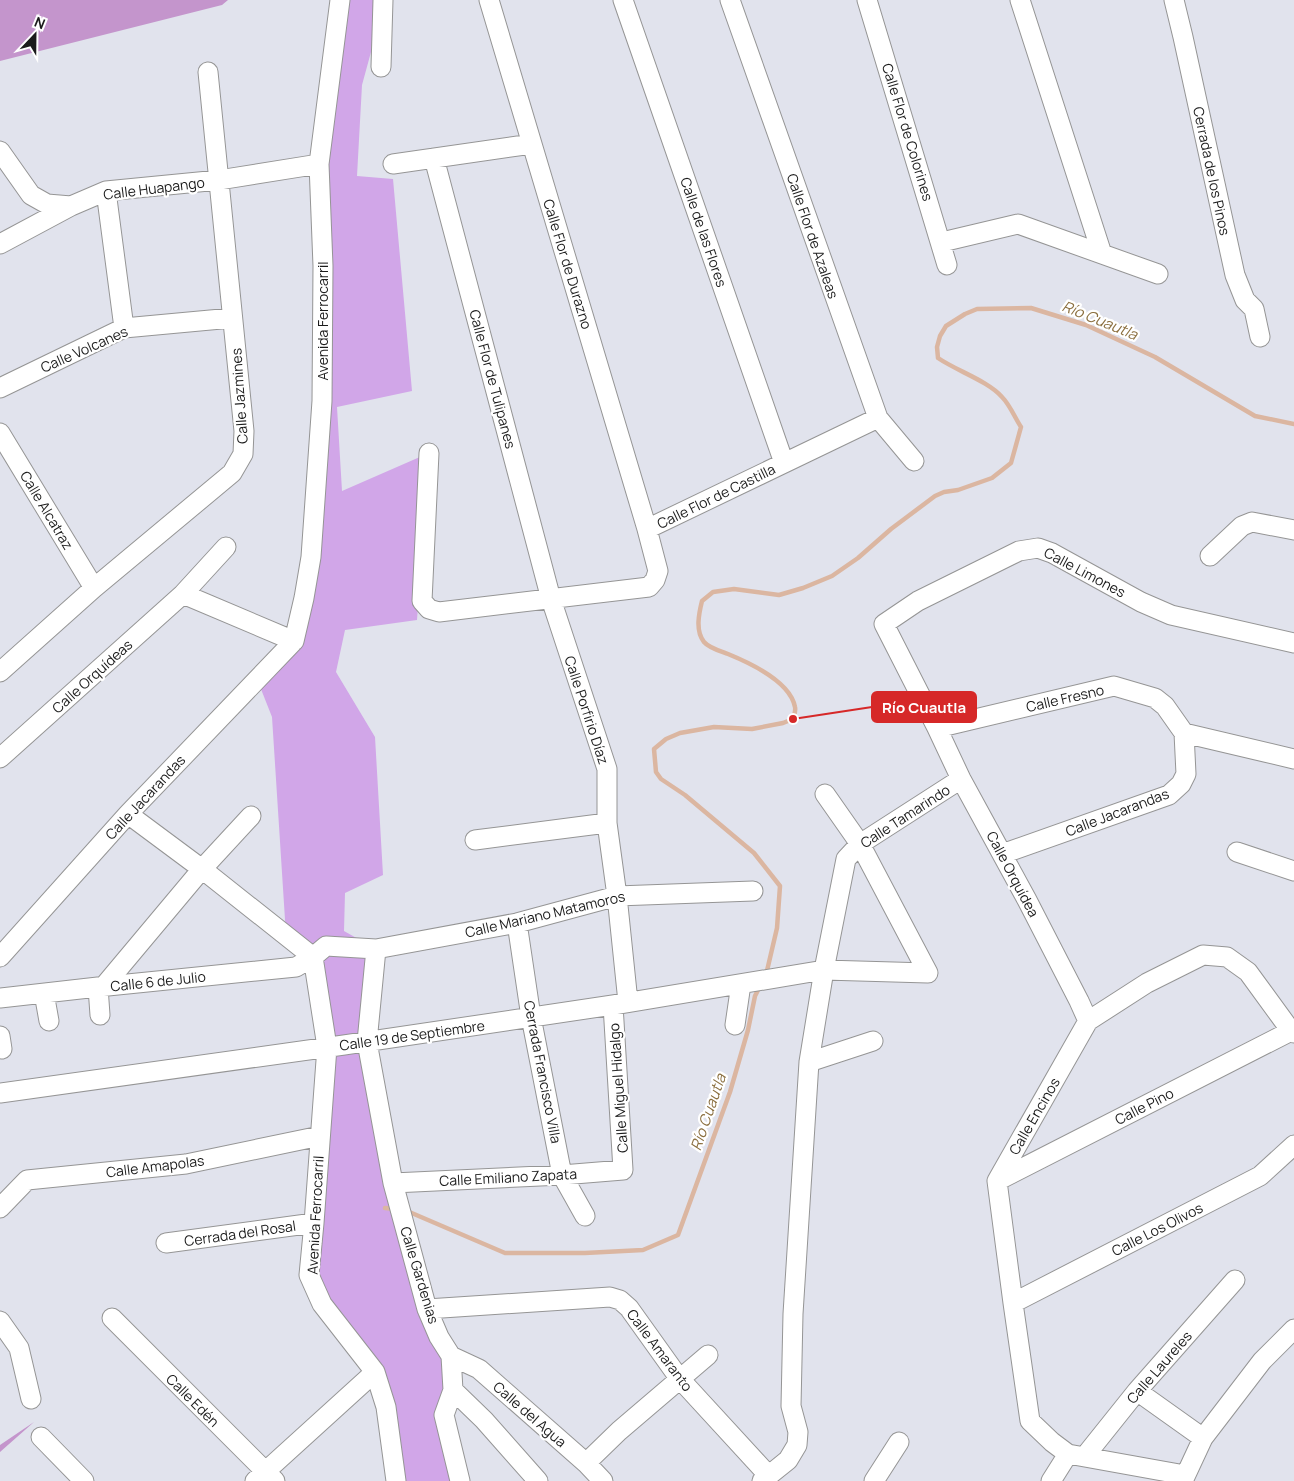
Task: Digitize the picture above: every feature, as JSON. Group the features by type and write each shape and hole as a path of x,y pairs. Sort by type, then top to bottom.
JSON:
{"street":[{"name":"Avenida Ferrocarril","path":"294,641 311,557 322,401 323,266 319,164 340,0"},
{"path":"381,67 382,0"},
{"name":"Calle Flor de Durazno","path":"489,0 647,529"},
{"name":"Calle de las Flores","path":"623,0 784,463"},
{"name":"Calle Flor de Azaleas","path":"730,0 878,418 914,461"},
{"name":"Calle Flor de Colorines","path":"867,0 948,265"},
{"path":"1020,0 1102,254"},
{"name":"Cerrada de los Pinos","path":"1174,0 1186,46 1235,275 1245,300 1254,309 1260,337"},
{"name":"Calle Jazmines","path":"0,672 94,588 232,473 243,454 244,431 208,72"},
{"path":"393,164 532,144"},
{"path":"0,151 31,195 47,204 71,206"},
{"name":"Calle Flor de Tulipanes","path":"434,158 551,599"},
{"name":"Calle Huapango","path":"0,244 71,206 106,191 219,180 319,164"},
{"path":"106,191 124,328"},
{"path":"942,242 1018,224 1158,274"},
{"name":"Calle Volcanes","path":"0,388 124,328 232,318"},
{"name":"Calle Flor de Castilla","path":"428,454 422,601 429,609 439,612 649,587 655,580 658,571 647,529 878,418"},
{"name":"Calle Alcatraz","path":"0,433 94,588"},
{"path":"1210,556 1242,526 1252,522 1294,530"},
{"name":"Calle Orquídeas","path":"0,758 183,594 226,547"},
{"name":"Calle Limones","path":"937,728 884,624 918,601 1019,551 1038,548 1052,553 1141,602 1171,615 1294,643"},
{"path":"183,594 294,641"},
{"name":"Calle Porfirio Díaz","path":"551,599 607,769 608,823 617,896 620,1004"},
{"name":"Calle Jacarandas","path":"4,945 294,641"},
{"name":"Calle Fresno","path":"937,728 1114,686 1154,698 1165,706 1184,734"},
{"name":"Calle Orquídea","path":"937,728 961,779 1088,1021"},
{"path":"1184,734 1294,759"},
{"name":"Calle Jacarandas","path":"1002,854 1169,794 1181,784 1186,774 1184,734"},
{"name":"Calle Tamarindo","path":"766,1478 788,1460 797,1445 798,1432 791,1406 793,1314 810,1062 824,970 846,859 860,844 961,779"},
{"path":"825,794 860,844"},
{"path":"128,814 313,957"},
{"path":"100,1015 101,986 250,816"},
{"path":"475,840 608,823"},
{"name":"Calle 19 de Septiembre","path":"0,1093 367,1042 620,1004 824,970 928,973 860,844"},
{"path":"1237,852 1294,871"},
{"name":"Calle Mariano Matamoros","path":"313,957 326,946 376,949 517,923 617,896 752,891"},
{"name":"Cerrada Francisco Villa","path":"517,923 531,1017 562,1175 585,1216"},
{"path":"367,1042 376,949"},
{"name":"Calle Encinos","path":"997,1181 1088,1021 1147,983 1204,955 1227,957 1248,972 1292,1032"},
{"name":"Avenida Ferrocarril","path":"313,957 327,1047 309,1275 322,1304 375,1372 386,1407 396,1481"},
{"name":"Calle 6 de Julio","path":"0,998 296,967 313,957"},
{"path":"735,1025 741,984"},
{"path":"44,993 49,1021"},
{"name":"Calle Miguel Hidalgo","path":"620,1004 623,1170"},
{"name":"Calle Pino","path":"997,1181 1292,1032"},
{"path":"810,1062 873,1041"},
{"name":"Calle Gardenias","path":"367,1042 393,1183 427,1309 439,1337 451,1356 452,1390 444,1415 460,1481"},
{"name":"Calle Amapolas","path":"0,1208 27,1180 186,1164 320,1136"},
{"name":"Calle Los Olivos","path":"1012,1304 1260,1176 1294,1145"},
{"name":"Calle Emiliano Zapata","path":"393,1183 562,1175 623,1170"},
{"path":"997,1181 1012,1304 1030,1421 1052,1442 1076,1455 1184,1478 1202,1438 1262,1361 1294,1329"},
{"name":"Cerrada del Rosal","path":"166,1243 314,1223"},
{"name":"Calle Laureles","path":"1051,1481 1137,1392 1235,1280"},
{"name":"Calle Amaranto","path":"427,1309 610,1297 620,1300 629,1308 679,1378 766,1478"},
{"name":"Calle Edén","path":"112,1318 265,1478"},
{"path":"3,1331 19,1348 31,1399"},
{"path":"586,1464 620,1430 708,1355"},
{"name":"Calle del Agua","path":"451,1356 479,1368 603,1481"},
{"path":"265,1478 375,1372"},
{"path":"452,1390 484,1420 538,1481"},
{"path":"1137,1392 1202,1438"},
{"path":"41,1437 84,1481"},
{"path":"874,1481 898,1442"}],"shaded area":[{"path":"0,0 228,0 222,5 0,61"},
{"path":"336,0 377,0 371,52 362,85 357,176 393,179 412,391 337,407 342,491 429,453 417,620 345,630 336,672 375,737 383,875 345,893 344,931 376,949 367,1042 393,1183 451,1356 444,1415 460,1481 396,1481 386,1407 309,1275 320,1136 313,957 286,935 272,717 257,679 294,641 311,557 319,164"},
{"path":"34,1422 0,1452 0,1445"}],"waterway":[{"name":"Río Cuautla","path":"766,975 777,928 780,886 754,853 685,795 661,779 656,772 654,749 666,739 680,733 714,727 752,729 783,723 793,719 795,708 792,698 777,681 747,662 709,646 701,638 699,622 702,601 713,592 734,589 779,595 803,588 832,576 858,558 891,529 935,496 992,478 1011,463 1021,427 1008,404 996,391 938,358 937,347 940,336 946,326 977,309 1031,308 1086,325 1155,357 1255,416 1294,424"},
{"name":"Río Cuautla","path":"407,1211 505,1253 585,1253 643,1250 678,1235 730,1092 748,1030 755,996 760,986"},
{"name":"Río Cuautla","path":"385,1208 395,1209"}],"place":[{"name":"Río Cuautla","path":"793,719"}]}
